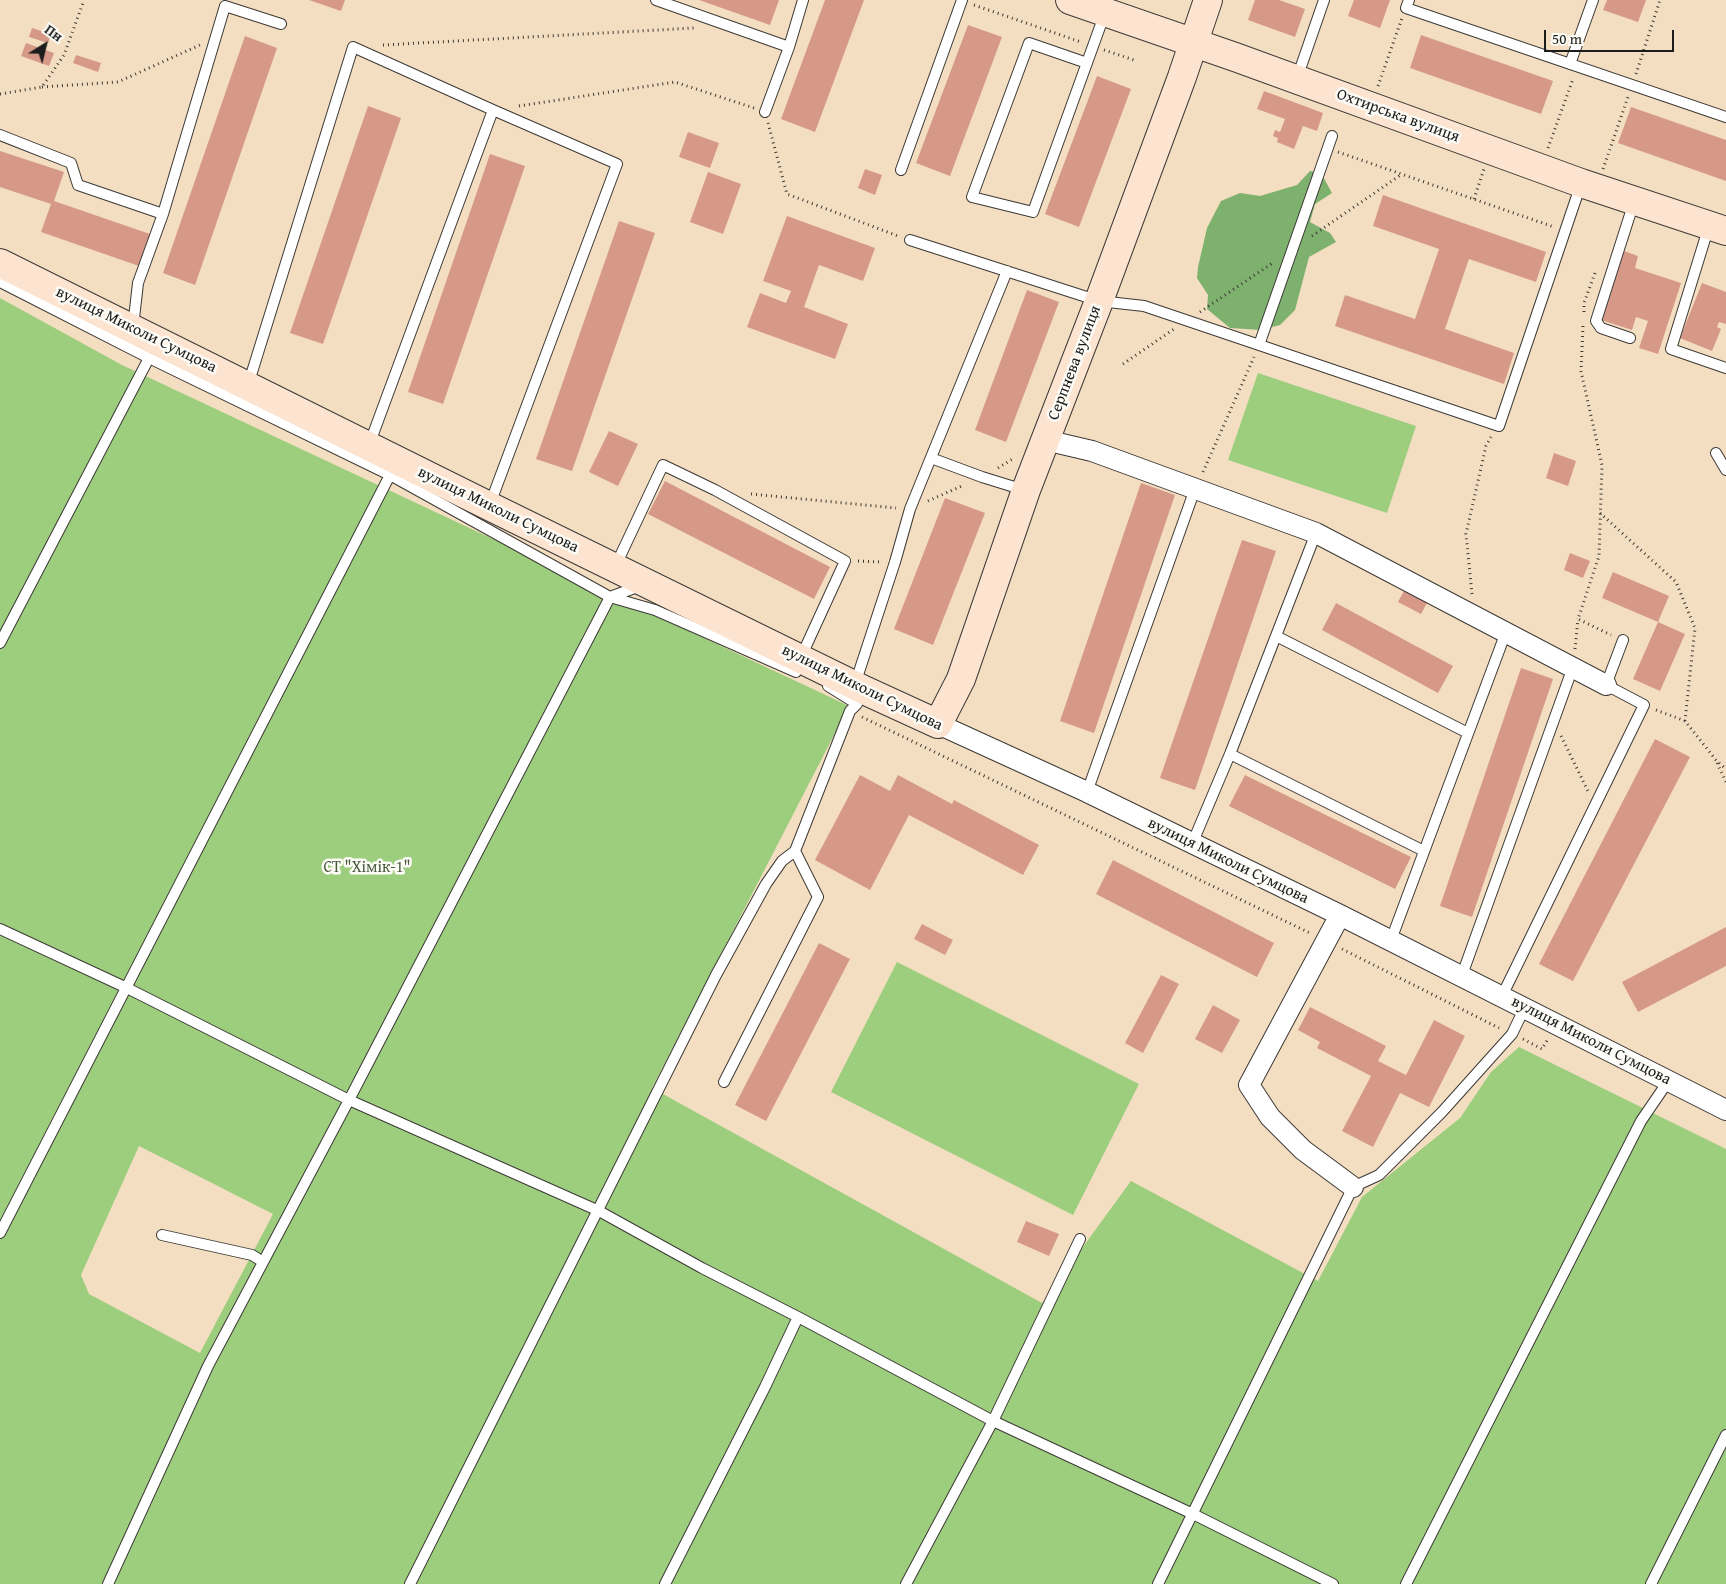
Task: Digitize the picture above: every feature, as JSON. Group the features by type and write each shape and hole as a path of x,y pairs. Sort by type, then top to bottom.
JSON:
{"street":[{"name":"Охтирська вулиця","path":"1070,0 1296,79 1491,151 1592,177 1635,201 1718,228"},
{"name":"Серпнева вулиця","path":"938,724 961,679 1026,490 1099,301 1208,0"},
{"name":"вулиця Миколи Сумцова","path":"0,262 489,506 648,583 857,698 938,724 1087,792 1340,914 1726,1110"},
{"path":"1045,440 1092,451 1316,533 1606,685"},
{"path":"1340,914 1249,1086 1270,1117 1303,1150 1353,1187"}],"lane":[{"path":"656,0 789,47"},
{"path":"765,112 789,47 803,0"},
{"path":"902,170 962,0"},
{"path":"1296,79 1324,0"},
{"path":"1574,65 1592,0"},
{"path":"1407,4 1574,65 1726,117"},
{"path":"133,328 138,283 163,214 225,6 281,24"},
{"path":"1087,63 1029,43 972,197 1033,212 1087,63 1105,13"},
{"path":"247,386 353,47 617,164 489,506"},
{"path":"369,445 493,110"},
{"path":"0,135 71,163 78,185 163,214"},
{"path":"1259,345 1332,136"},
{"path":"910,240 1099,301 1144,306 1499,426 1565,231 1592,177"},
{"path":"1630,338 1601,328 1596,321 1635,201"},
{"path":"1718,228 1671,349 1726,368"},
{"path":"410,1584 716,976 762,892 782,861 795,851 857,698 910,509 1007,271"},
{"path":"0,282 149,358 390,475 610,597 655,610 802,667 845,561 715,490 663,465 615,567"},
{"path":"0,643 149,358"},
{"path":"1716,453 1726,470"},
{"path":"931,458 982,477 1026,490"},
{"path":"0,1233 390,475"},
{"path":"1087,792 1195,489"},
{"path":"1192,844 1230,754 1316,533"},
{"path":"108,1584 208,1366 349,1100 610,597 648,583"},
{"path":"1391,940 1506,632"},
{"path":"1276,636 1468,733"},
{"path":"1502,996 1644,705 1606,685 1623,640"},
{"path":"1462,975 1573,667"},
{"path":"822,683 857,698"},
{"path":"1230,754 1424,851"},
{"path":"724,1082 818,897 795,851"},
{"path":"0,929 127,988 349,1100 599,1211 702,1268 798,1316 993,1421 1193,1514 1333,1584"},
{"path":"1158,1584 1353,1187 1379,1175 1442,1112 1512,1034 1524,1007"},
{"path":"1406,1584 1641,1121 1669,1080"},
{"path":"162,1235 252,1255 263,1262"},
{"path":"906,1584 993,1421 1080,1238"},
{"path":"665,1584 765,1387 798,1316"},
{"path":"1652,1584 1726,1435"}],"path":[{"path":"42,87 64,55 84,0"},
{"path":"962,0 1137,61"},
{"path":"1592,177 1632,85 1660,0"},
{"path":"1377,89 1407,4"},
{"path":"353,47 730,26"},
{"path":"0,94 42,87 118,82 216,38"},
{"path":"1547,152 1574,65"},
{"path":"493,110 675,82 765,112 787,194 910,240"},
{"path":"1328,148 1565,231"},
{"path":"1474,199 1491,151"},
{"path":"1123,364 1402,174"},
{"path":"1573,667 1578,619 1599,556 1602,465 1581,371 1584,304 1597,270"},
{"path":"1195,489 1259,345"},
{"path":"1474,616 1466,534 1486,446 1499,426"},
{"path":"715,490 910,509"},
{"path":"1600,513 1676,582 1696,628 1685,721"},
{"path":"845,561 895,562"},
{"path":"1578,619 1623,640"},
{"path":"857,698 1326,941 1542,1049 1556,1023"},
{"path":"1644,705 1685,721 1726,770"},
{"path":"1554,721 1595,805"},
{"path":"1716,760 1726,782"}],"green space":[{"path":"1310,171 1321,173 1332,193 1315,204 1310,222 1330,233 1336,242 1309,257 1295,310 1280,325 1261,330 1230,328 1207,309 1208,295 1197,278 1207,228 1221,201 1240,193 1260,196 1297,185"},
{"name":"СТ \"Хімік-1\"","path":"0,298 122,365 849,706 652,1088 1042,1303 1131,1181 1318,1281 1362,1197 1460,1118 1491,1072 1519,1047 1726,1149 1726,1584 0,1584","holes":["139,1146 273,1214 200,1353 89,1294 81,1275"]},
{"path":"1258,373 1416,426 1387,513 1228,460"},
{"path":"897,962 1139,1084 1073,1215 831,1092"}],"building":[{"path":"309,0 345,0 341,11"},
{"path":"699,0 779,0 770,25"},
{"path":"825,0 864,0 815,132 781,119"},
{"path":"1255,0 1279,0 1305,9 1295,37 1248,20"},
{"path":"1354,0 1390,0 1380,28 1348,16"},
{"path":"1607,0 1646,0 1638,22 1603,10"},
{"path":"968,25 1002,37 950,176 916,163"},
{"path":"32,28 51,34 48,43 29,37"},
{"path":"1421,35 1553,81 1541,114 1410,68"},
{"path":"245,36 277,48 195,285 163,273"},
{"path":"26,43 54,53 49,66 21,56"},
{"path":"76,55 101,63 98,72 73,63"},
{"path":"1097,76 1131,89 1079,227 1045,214"},
{"path":"1264,91 1323,113 1317,131 1303,126 1294,149 1277,142 1278,138 1273,136 1275,130 1280,132 1285,119 1257,109"},
{"path":"368,106 401,118 323,344 290,333"},
{"path":"1631,107 1726,140 1726,181 1618,143"},
{"path":"688,132 719,143 710,168 679,157"},
{"path":"0,151 64,172 54,201 150,234 139,266 41,232 51,204 0,187"},
{"path":"490,154 525,166 443,404 408,392"},
{"path":"865,169 882,175 875,195 858,188"},
{"path":"708,172 741,184 723,234 690,222"},
{"path":"1383,195 1546,252 1536,282 1469,259 1445,329 1514,353 1504,384 1335,326 1345,295 1415,319 1439,249 1373,226"},
{"path":"787,216 875,248 863,281 819,265 804,307 848,324 835,359 747,327 760,293 786,303 791,291 763,281"},
{"path":"619,221 655,233 572,471 536,459"},
{"path":"1624,251 1638,256 1635,268 1681,283 1658,354 1639,348 1648,321 1636,317 1632,330 1601,320"},
{"path":"1702,283 1726,292 1726,324 1719,322 1717,327 1721,329 1712,351 1680,338"},
{"path":"1027,290 1059,302 1006,442 975,430"},
{"path":"609,431 638,444 618,486 589,472"},
{"path":"1554,453 1576,461 1568,486 1546,478"},
{"path":"665,481 830,567 814,599 648,514"},
{"path":"1141,483 1175,495 1094,733 1060,721"},
{"path":"945,498 985,513 933,645 894,629"},
{"path":"1242,540 1276,551 1195,790 1160,778"},
{"path":"1570,553 1590,561 1583,578 1564,570"},
{"path":"1613,572 1669,596 1658,622 1602,598"},
{"path":"1405,589 1428,601 1421,614 1398,602"},
{"path":"1336,603 1453,666 1438,693 1322,630"},
{"path":"1658,622 1685,634 1660,691 1633,679"},
{"path":"1521,668 1553,679 1472,917 1440,906"},
{"path":"1655,739 1690,757 1573,981 1539,964"},
{"path":"860,775 890,791 898,775 952,804 954,800 1039,845 1023,875 909,815 870,890 815,860"},
{"path":"1245,775 1411,857 1395,889 1229,806"},
{"path":"1113,860 1274,943 1257,977 1096,894"},
{"path":"922,924 953,940 945,955 914,939"},
{"path":"1726,927 1726,966 1638,1012 1622,982"},
{"path":"819,943 850,959 766,1121 735,1105"},
{"path":"1161,975 1179,984 1143,1053 1125,1043"},
{"path":"1213,1005 1240,1020 1222,1053 1195,1039"},
{"path":"1310,1007 1386,1046 1378,1061 1406,1075 1434,1020 1465,1036 1429,1107 1400,1093 1373,1147 1342,1131 1371,1076 1317,1048 1320,1042 1298,1030"},
{"path":"1026,1221 1059,1234 1049,1256 1017,1242"}]}
